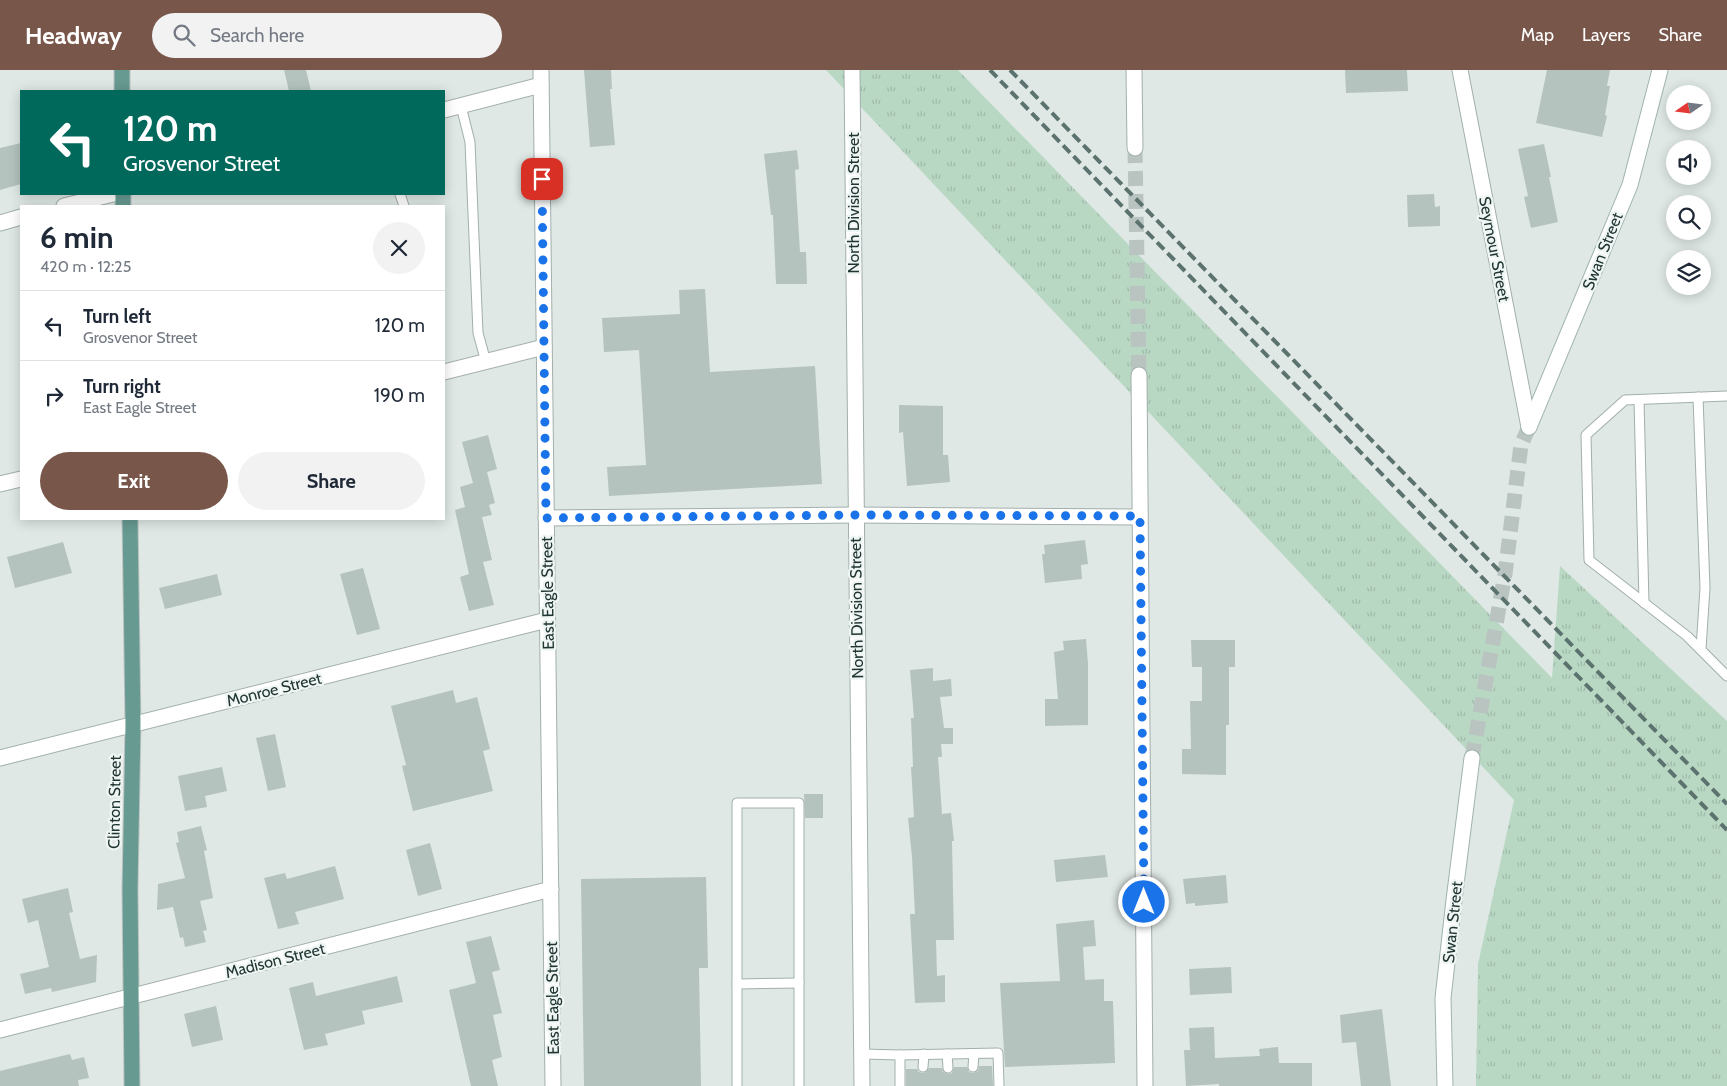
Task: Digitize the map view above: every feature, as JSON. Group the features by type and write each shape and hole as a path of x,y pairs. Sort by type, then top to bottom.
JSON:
{"main road":[{"path":"122,70 122,90"},
{"name":"Clinton Street","path":"130,520 133,724 130,889 132,1086"}],"street":[{"name":"East Eagle Street","path":"541,70 553,1086"},
{"name":"North Division Street","path":"852,70 862,1086"},
{"path":"1134,70 1135,148"},
{"name":"Seymour Street","path":"1460,70 1529,427"},
{"name":"Swan Street","path":"1529,427 1630,185 1660,70"},
{"path":"445,110 541,85"},
{"path":"68,205 110,195"},
{"path":"0,222 20,217"},
{"path":"445,372 544,347"},
{"path":"1139,375 1145,1086"},
{"path":"0,484 20,479"},
{"path":"546,518 855,515 1140,516"},
{"name":"Monroe Street","path":"0,758 547,620"},
{"name":"Swan Street","path":"1445,1086 1443,998 1472,758"},
{"name":"Madison Street","path":"0,1030 551,889"}],"lane":[{"path":"461,106 470,142 478,333 486,362"},
{"path":"1727,396 1625,400 1586,435 1589,560 1688,636 1727,676"},
{"path":"1698,397 1706,588 1701,649"},
{"path":"1639,400 1644,603"},
{"path":"737,1086 736,803 798,803 799,1086"},
{"path":"737,984 799,983"},
{"path":"862,1054 998,1053 1000,1086"},
{"path":"924,1054 924,1067"},
{"path":"947,1054 948,1068"},
{"path":"973,1067 974,1054"},
{"path":"900,1055 900,1086"}],"green space":[{"path":"826,70 958,70 1552,678 1560,566 1727,721 1727,1086 1476,1086 1478,964 1514,800"}],"building":[{"path":"284,70 306,70 311,90 289,90"},
{"path":"584,70 611,70 612,89 610,89 615,145 590,147"},
{"path":"1345,70 1407,70 1408,91 1346,93"},
{"path":"1547,70 1610,70 1607,86 1610,86 1605,115 1607,116 1602,137 1536,123"},
{"path":"20,143 20,184 0,190 0,148"},
{"path":"1544,144 1558,222 1531,228 1524,197 1528,196 1518,149"},
{"path":"797,150 799,169 795,170 800,252 806,252 807,284 776,284 773,215 771,215 764,154"},
{"path":"1434,194 1435,207 1440,206 1440,226 1408,227 1407,195"},
{"path":"705,289 710,372 815,366 822,484 609,496 607,467 646,465 639,350 604,352 602,318 680,314 679,290"},
{"path":"899,405 943,406 943,455 948,455 950,482 907,486 903,432 899,433"},
{"path":"488,435 497,469 487,472 495,503 489,505 492,515 482,517 492,560 483,562 494,605 469,611 460,577 469,574 455,510 465,507 460,487 473,483 462,442"},
{"path":"1085,540 1088,564 1081,565 1082,579 1045,583 1042,554 1045,554 1044,545"},
{"path":"63,542 72,573 15,588 7,557"},
{"path":"363,568 380,629 357,635 340,574"},
{"path":"217,574 222,595 165,609 159,588"},
{"path":"1086,639 1088,725 1045,726 1045,699 1058,699 1054,652 1064,650 1063,641"},
{"path":"1191,640 1235,640 1235,667 1229,667 1229,725 1226,725 1226,775 1182,774 1182,749 1191,749 1190,701 1202,701 1202,667 1192,667"},
{"path":"933,668 933,681 951,679 952,696 940,697 944,728 953,728 953,744 941,744 942,757 938,757 942,814 951,813 954,841 952,841 954,940 936,940 937,976 945,975 945,1002 915,1003 910,914 915,914 908,818 914,817 911,718 914,718 910,670"},
{"path":"453,690 456,703 477,697 490,749 483,751 493,791 413,811 402,766 406,765 391,706"},
{"path":"275,734 286,787 268,791 256,738"},
{"path":"222,767 227,791 205,796 207,807 185,811 178,776"},
{"path":"804,794 823,794 823,818 805,818"},
{"path":"201,826 207,850 204,851 213,898 200,901 207,930 203,931 206,942 185,947 183,937 180,938 173,907 157,910 158,884 185,878 176,843 179,842 177,832"},
{"path":"430,843 442,889 418,896 406,850"},
{"path":"1105,855 1108,877 1056,882 1054,860"},
{"path":"335,866 344,899 295,912 299,924 278,929 264,878 285,873 287,879"},
{"path":"1226,875 1228,903 1195,906 1195,903 1186,904 1183,879"},
{"path":"706,877 708,968 699,968 701,1086 584,1086 581,879"},
{"path":"68,888 73,912 69,913 80,959 97,955 96,982 52,992 51,988 25,994 20,974 49,967 38,920 28,923 22,899"},
{"path":"1094,920 1096,946 1083,947 1085,980 1104,979 1104,1001 1113,1001 1115,1063 1005,1067 1000,983 1060,981 1056,924"},
{"path":"491,936 500,970 492,972 502,1013 493,1015 502,1057 492,1060 498,1086 471,1086 449,990 476,983 466,942"},
{"path":"1231,967 1232,993 1190,995 1189,969"},
{"path":"397,976 403,1002 362,1011 365,1024 325,1034 328,1045 304,1050 289,988 313,982 316,996"},
{"path":"216,1006 223,1040 192,1047 184,1014"},
{"path":"1382,1009 1391,1086 1361,1086 1356,1042 1342,1043 1340,1015"},
{"path":"1214,1027 1215,1058 1260,1056 1259,1049 1278,1047 1279,1063 1312,1063 1312,1086 1219,1086 1219,1084 1186,1086 1184,1050 1190,1050 1189,1028"},
{"path":"70,1054 72,1060 84,1057 89,1078 78,1080 79,1086 0,1086 0,1071"},
{"path":"979,1066 992,1066 993,1086 906,1086 906,1069 917,1069 923,1073 929,1068 942,1068 943,1072 948,1074 952,1073 954,1067 967,1067 969,1072 973,1073 978,1071"}],"tunnel":[{"path":"1135,148 1139,375"},
{"path":"1472,758 1505,574 1521,445 1529,427"}],"railway":[{"path":"990,70 1727,830"},
{"path":"1010,70 1727,804"}],"route":[{"path":"542,179 546,518 855,515 1140,516 1144,902"}]}
